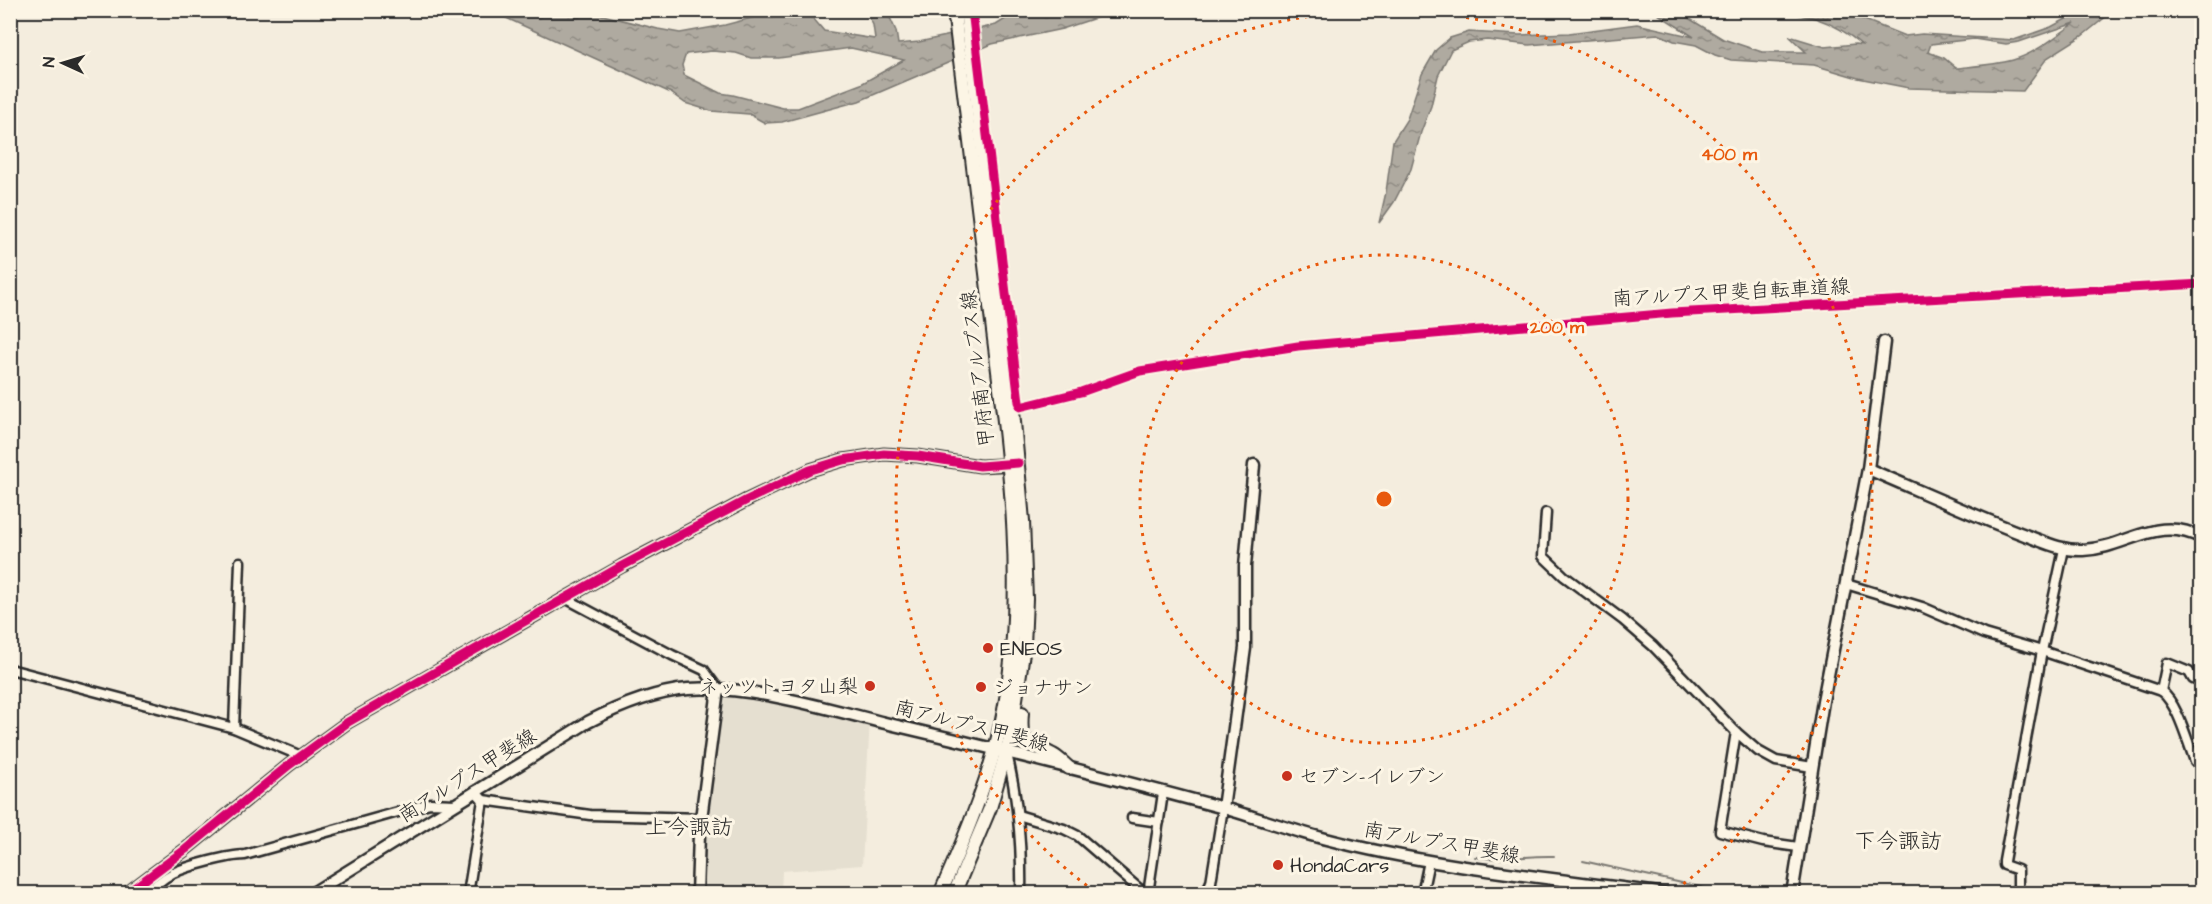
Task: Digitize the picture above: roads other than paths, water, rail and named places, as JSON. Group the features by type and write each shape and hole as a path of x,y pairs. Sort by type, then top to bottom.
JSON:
{"main road":[{"name":"甲府南アルプス線","path":"954,10 1007,405"},
{"name":"甲府南アルプス線","path":"940,894 1012,728 1024,646 1026,575 966,10"},
{"name":"甲府南アルプス線","path":"954,894 990,808 1001,750 1015,596 1013,464"},
{"path":"1024,646 1026,675 1020,727 1022,734 1034,748 1054,755 1068,768"}],"street":[{"path":"1792,894 1812,766 1868,469 1884,342"},
{"path":"126,893 348,722 565,598 747,500 821,466 884,453 980,465 1013,464"},
{"path":"1204,894 1211,882 1245,648 1245,566 1254,465"},
{"path":"1868,469 1998,525 2064,549 2106,548 2160,528 2187,531 2202,538"},
{"path":"1546,513 1543,556 1564,576 1623,620 1653,646 1736,732 1758,751 1776,761 1812,766"},
{"path":"2018,894 2018,870 2004,865 2004,861 2042,651 2064,549"},
{"path":"234,728 240,562"},
{"path":"1846,584 1922,607 1984,634 2161,691 2167,696 2175,711 2195,761 2202,765"},
{"path":"565,598 704,670 718,689 701,818 697,894"},
{"path":"2161,691 2167,663 2189,672 2193,679 2202,682"},
{"path":"10,669 234,728 301,756"},
{"name":"南アルプス甲斐線","path":"311,894 588,722 613,709 686,689 718,689 794,701 1001,750 1223,808 1325,839 1429,861 1667,894"},
{"path":"1736,732 1720,831 1763,842 1798,847"},
{"path":"1001,750 1013,776 1022,855 1021,894"},
{"path":"475,791 483,800 590,815 701,818"},
{"path":"1146,894 1163,793"},
{"path":"468,894 483,800"},
{"path":"126,893 144,893 174,873 234,855 245,855 430,803 454,804"},
{"path":"1018,815 1064,829 1078,836 1146,894"},
{"path":"1132,818 1159,822"},
{"path":"1422,894 1429,861"}],"water":[{"path":"1675,10 1723,39 1762,52 1806,52 1789,36 1825,47 1862,45 1834,26 1792,11 1842,11 1905,36 1922,34 2014,40 2051,27 2081,11 2113,11 2082,36 2047,58 2023,91 1909,88 1858,78 1814,65 1731,60 1696,45 1674,41 1658,34 1529,45 1487,40 1469,42 1451,50 1438,76 1411,169 1394,202 1379,223 1393,141 1407,119 1422,74 1436,50 1450,38 1469,32 1519,35 1569,33 1637,24 1694,37 1653,11","holes":["2075,23 2029,54 1999,63 1956,68 1944,58 1928,52 1931,44 1974,39 2006,44 2019,42"]},
{"path":"491,11 587,11 680,33 725,25 778,11 816,11 812,17 824,31 875,39 873,25 867,13 856,11 887,11 896,31 898,44 919,42 996,25 1018,11 1117,11 1062,29 992,44 859,101 782,122 765,123 749,114 711,111 685,103 671,93","holes":["851,48 904,60 861,84 798,108 783,108 720,93 684,75 682,65 686,54 712,51 736,53 751,58 779,58"]}],"waterway":[{"path":"1475,857 1554,856"},
{"path":"1583,861 1738,894"}],"place":[{"name":"ENEOS","path":"988,648"},
{"name":"ネッツトヨタ山梨","path":"870,686"},
{"name":"ジョナサン","path":"981,687"},
{"name":"セブン-イレブン","path":"1287,776"},
{"name":"HondaCars","path":"1278,865"}],"district":[{"name":"上今諏訪","path":"689,826"},
{"name":"下今諏訪","path":"1898,840"}]}
